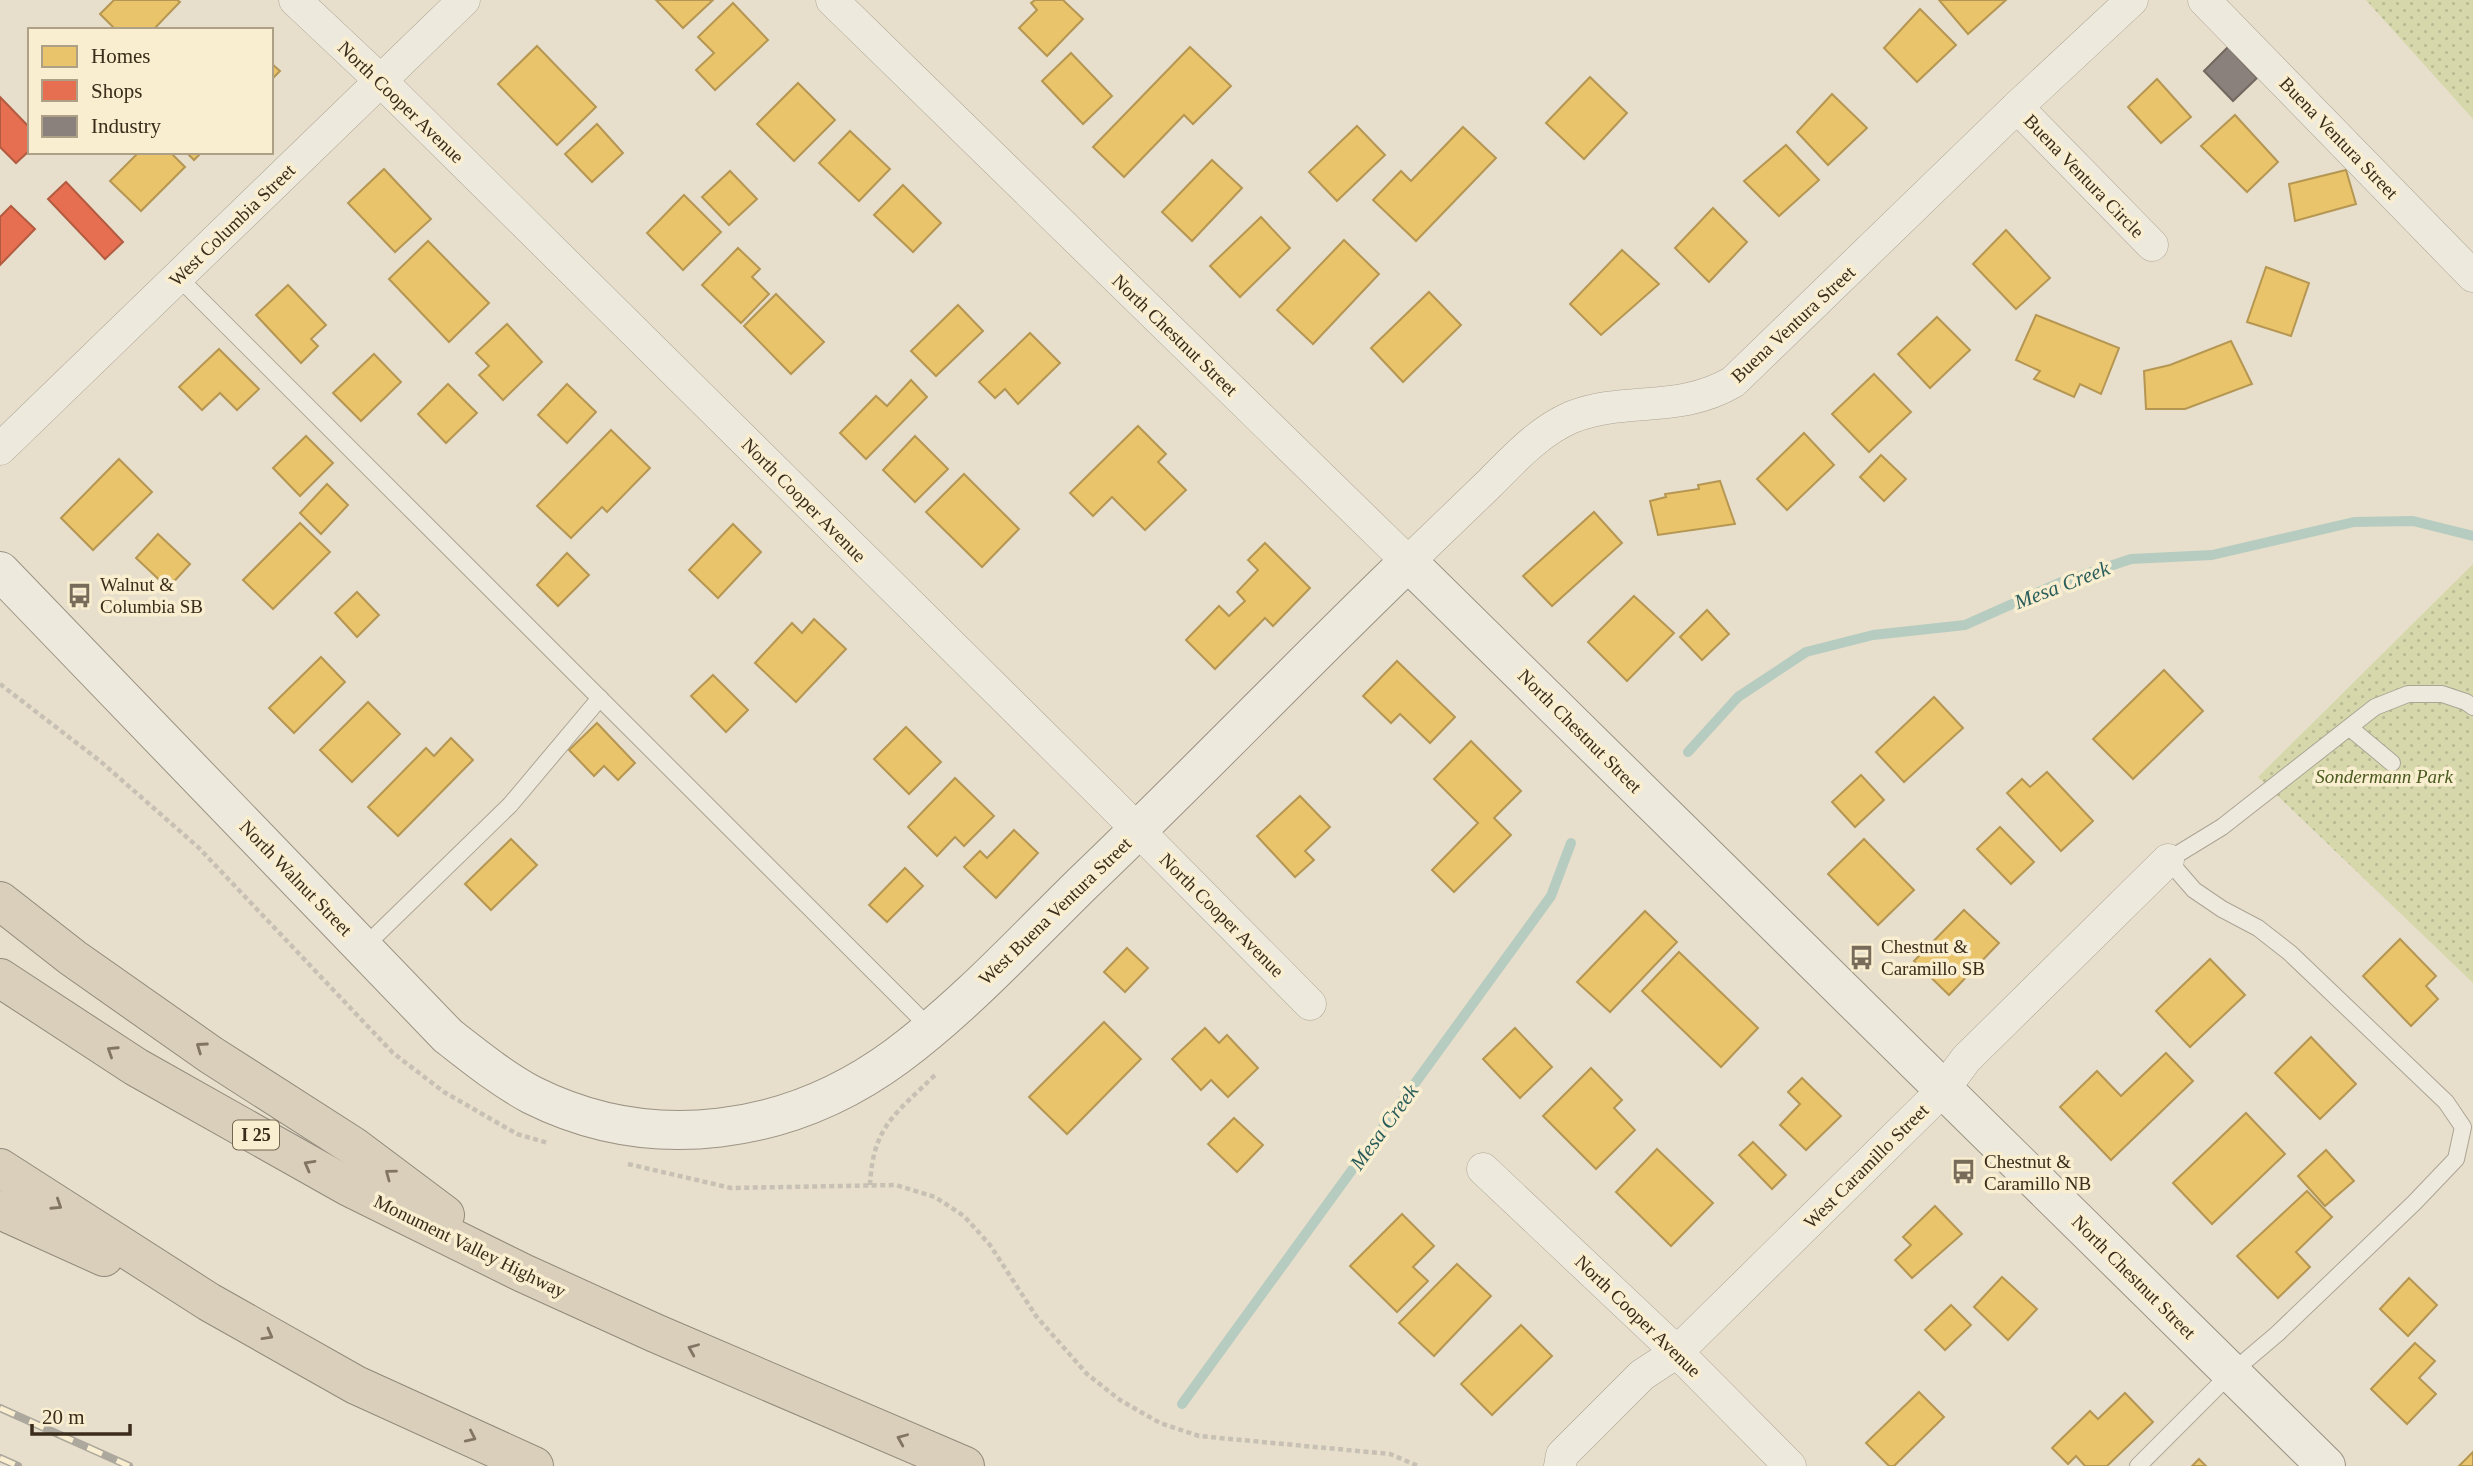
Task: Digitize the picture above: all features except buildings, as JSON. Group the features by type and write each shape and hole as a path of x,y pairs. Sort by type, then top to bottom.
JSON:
{"highway":[{"path":"0,901 72,958 168,1025 353,1146 523,1273"},
{"name":"Monument Valley Highway","path":"0,978 147,1073 349,1187 523,1273 655,1333 964,1466"},
{"path":"0,1168 209,1301 356,1385 534,1466"},
{"path":"0,1210 209,1301"}],"main road":[{"name":"West Buena Ventura Street","path":"631,1126 685,1130 739,1126 794,1111 847,1087 896,1057 1138,831 1408,562"},
{"name":"North Chestnut Street","path":"1408,562 2326,1466"},
{"name":"North Walnut Street","path":"0,571 449,1036 492,1070 533,1095 570,1110 631,1126"}],"street":[{"name":"North Cooper Avenue","path":"295,0 380,81 1310,1004"},
{"name":"West Columbia Street","path":"0,449 464,0"},
{"name":"North Chestnut Street","path":"832,0 1408,562"},
{"name":"Buena Ventura Street","path":"1408,562 1529,445 1555,426 1600,409 1669,404 1705,396 1733,382 2017,107 2132,0"},
{"name":"Buena Ventura Street","path":"2204,0 2473,276"},
{"name":"Buena Ventura Circle","path":"2017,107 2152,245"},
{"name":"West Caramillo Street","path":"1560,1466 1562,1455 1642,1375 1677,1352 1944,1089 1966,1059 2168,860"},
{"name":"North Cooper Avenue","path":"1483,1169 1677,1352 1790,1466"}],"lane":[{"path":"178,277 930,1028"},
{"path":"2138,1466 2231,1373 2277,1334 2448,1168 2456,1159 2463,1127 2446,1102 2290,953 2258,928 2194,890 2168,860 2222,827 2375,707 2408,694 2442,694 2473,707"},
{"path":"363,948 510,805 600,698"},
{"path":"2350,728 2392,763"}],"path":[{"path":"870,1185 872,1159 885,1125 942,1068"}],"green space":[{"path":"2366,0 2473,0 2473,119"},
{"name":"Sondermann Park","path":"2473,564 2473,983 2258,777"}],"waterway":[{"name":"Mesa Creek","path":"1688,752 1738,697 1806,652 1873,635 1965,625 2059,583 2131,559 2212,555 2354,522 2413,521 2473,536"},
{"name":"Mesa Creek","path":"1182,1404 1551,896 1571,843"}],"railway":[{"path":"0,1408 129,1466"},
{"path":"0,1458 18,1466"}],"place":[{"name":"Walnut & Columbia SB","path":"80,595"},
{"name":"Chestnut & Caramillo SB","path":"1861,957"},
{"name":"Chestnut & Caramillo NB","path":"1964,1172"}]}
